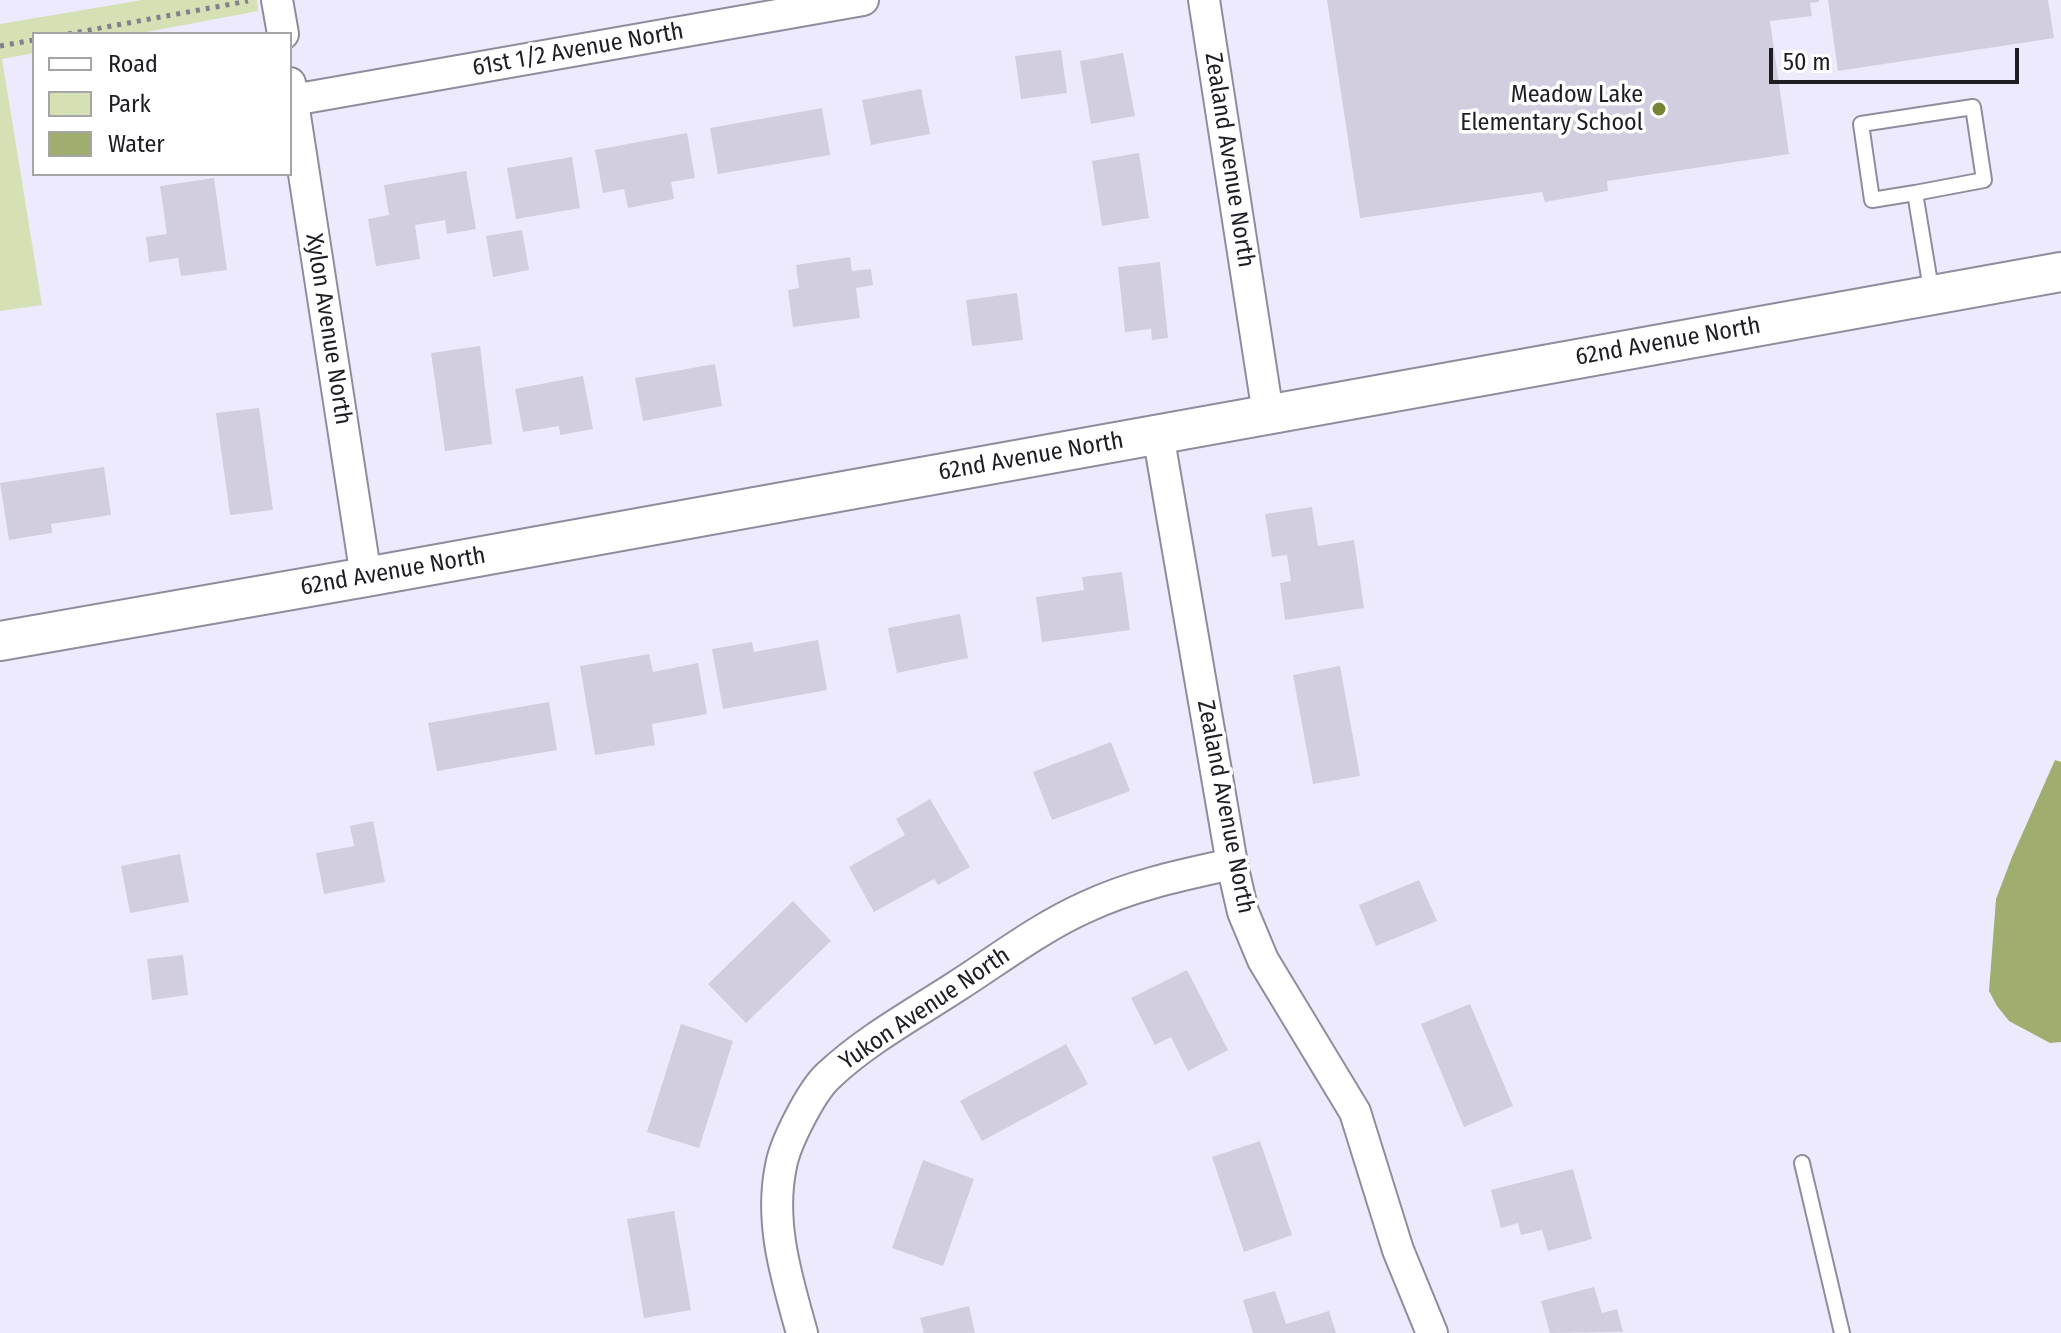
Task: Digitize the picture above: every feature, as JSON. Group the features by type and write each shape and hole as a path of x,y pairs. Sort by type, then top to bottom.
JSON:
{"street":[{"path":"277,0 283,32"},
{"name":"61st 1/2 Avenue North","path":"292,91 742,10 863,0"},
{"name":"Zealand Avenue North","path":"1204,0 1268,414"},
{"name":"Xylon Avenue North","path":"292,91 366,577"},
{"name":"62nd Avenue North","path":"0,641 2061,272"},
{"name":"Zealand Avenue North","path":"1158,434 1232,864 1243,912 1263,960 1355,1112 1398,1250 1432,1333"},
{"name":"Yukon Avenue North","path":"802,1333 783,1264 776,1213 781,1165 797,1121 825,1078 865,1046 1034,936 1085,907 1150,882 1232,864"}],"lane":[{"path":"1973,107 1984,180 1915,193 1872,200 1861,124 1973,107"},
{"path":"1915,193 1932,295"},
{"path":"1802,1163 1842,1333"}],"path":[{"path":"79,32 256,0"},
{"path":"0,46 32,40"}],"green space":[{"path":"142,0 257,0 258,11 147,32 32,32 32,53 2,59 42,305 0,311 0,24"}],"water":[{"path":"2055,760 2061,762 2061,1042 2050,1043 2009,1021 1989,991 1996,899"}],"building":[{"name":"Meadow Lake Elementary School","path":"1327,0 1819,2 1810,3 1812,16 1770,21 1789,154 1607,181 1608,191 1545,202 1542,192 1360,218"},
{"path":"1828,0 2048,0 2054,38 1838,71"},
{"path":"1061,50 1067,93 1021,99 1015,56"},
{"path":"1123,53 1135,116 1091,124 1080,61"},
{"path":"921,89 930,134 871,145 862,100"},
{"path":"822,108 830,155 718,174 710,128"},
{"path":"687,133 695,178 671,182 674,199 628,208 624,189 603,193 595,150"},
{"path":"1139,153 1149,218 1102,226 1092,161"},
{"path":"572,157 580,208 516,219 507,168"},
{"path":"466,171 476,229 447,234 445,220 415,225 420,259 376,266 368,219 389,215 384,185"},
{"path":"214,178 227,270 181,276 178,258 149,262 146,237 167,234 160,186"},
{"path":"522,230 529,270 493,277 486,236"},
{"path":"850,257 852,271 871,269 873,285 856,288 860,318 793,327 788,290 799,288 796,265"},
{"path":"1160,262 1168,338 1152,340 1151,329 1125,332 1118,267"},
{"path":"1017,293 1023,340 972,346 966,300"},
{"path":"480,346 492,444 445,451 431,353"},
{"path":"715,364 722,406 643,421 635,378"},
{"path":"583,376 593,429 560,435 559,426 523,432 515,389"},
{"path":"259,408 273,510 230,515 216,413"},
{"path":"104,467 111,515 51,524 52,533 9,540 0,483"},
{"path":"1312,507 1318,546 1354,540 1364,608 1285,620 1280,583 1291,581 1287,555 1272,557 1265,514"},
{"path":"1122,572 1130,630 1042,642 1036,597 1084,590 1082,577"},
{"path":"960,614 968,658 897,673 888,628"},
{"path":"818,640 827,690 723,709 712,649 752,642 754,652"},
{"path":"649,654 653,672 698,663 707,714 652,724 655,745 595,755 580,666"},
{"path":"1340,666 1360,776 1313,784 1293,675"},
{"path":"549,702 557,750 437,771 428,723"},
{"path":"1111,742 1130,791 1052,820 1033,772"},
{"path":"930,799 970,867 938,885 934,879 874,912 849,867 905,835 896,819"},
{"path":"373,821 385,882 324,894 316,853 354,846 350,826"},
{"path":"180,854 189,902 130,913 121,866"},
{"path":"1419,880 1437,921 1376,946 1359,905"},
{"path":"793,901 831,941 746,1023 708,984"},
{"path":"183,955 188,995 152,1000 147,959"},
{"path":"1187,970 1228,1050 1188,1071 1171,1037 1155,1045 1131,998"},
{"path":"1470,1004 1513,1106 1464,1127 1421,1024"},
{"path":"681,1024 733,1041 699,1148 647,1132"},
{"path":"1066,1044 1088,1084 982,1141 960,1101"},
{"path":"1260,1141 1292,1235 1244,1252 1212,1157"},
{"path":"923,1160 974,1179 943,1266 892,1248"},
{"path":"1573,1169 1592,1239 1548,1251 1542,1230 1521,1235 1518,1223 1501,1228 1491,1190"},
{"path":"674,1211 691,1310 644,1318 627,1219"},
{"path":"1594,1287 1602,1313 1617,1309 1623,1332 1550,1333 1541,1301"},
{"path":"1275,1291 1286,1324 1329,1311 1336,1333 1253,1333 1243,1300"},
{"path":"969,1306 975,1333 924,1333 920,1318"}],"place":[{"name":"Meadow Lake Elementary School","path":"1659,109"}]}
